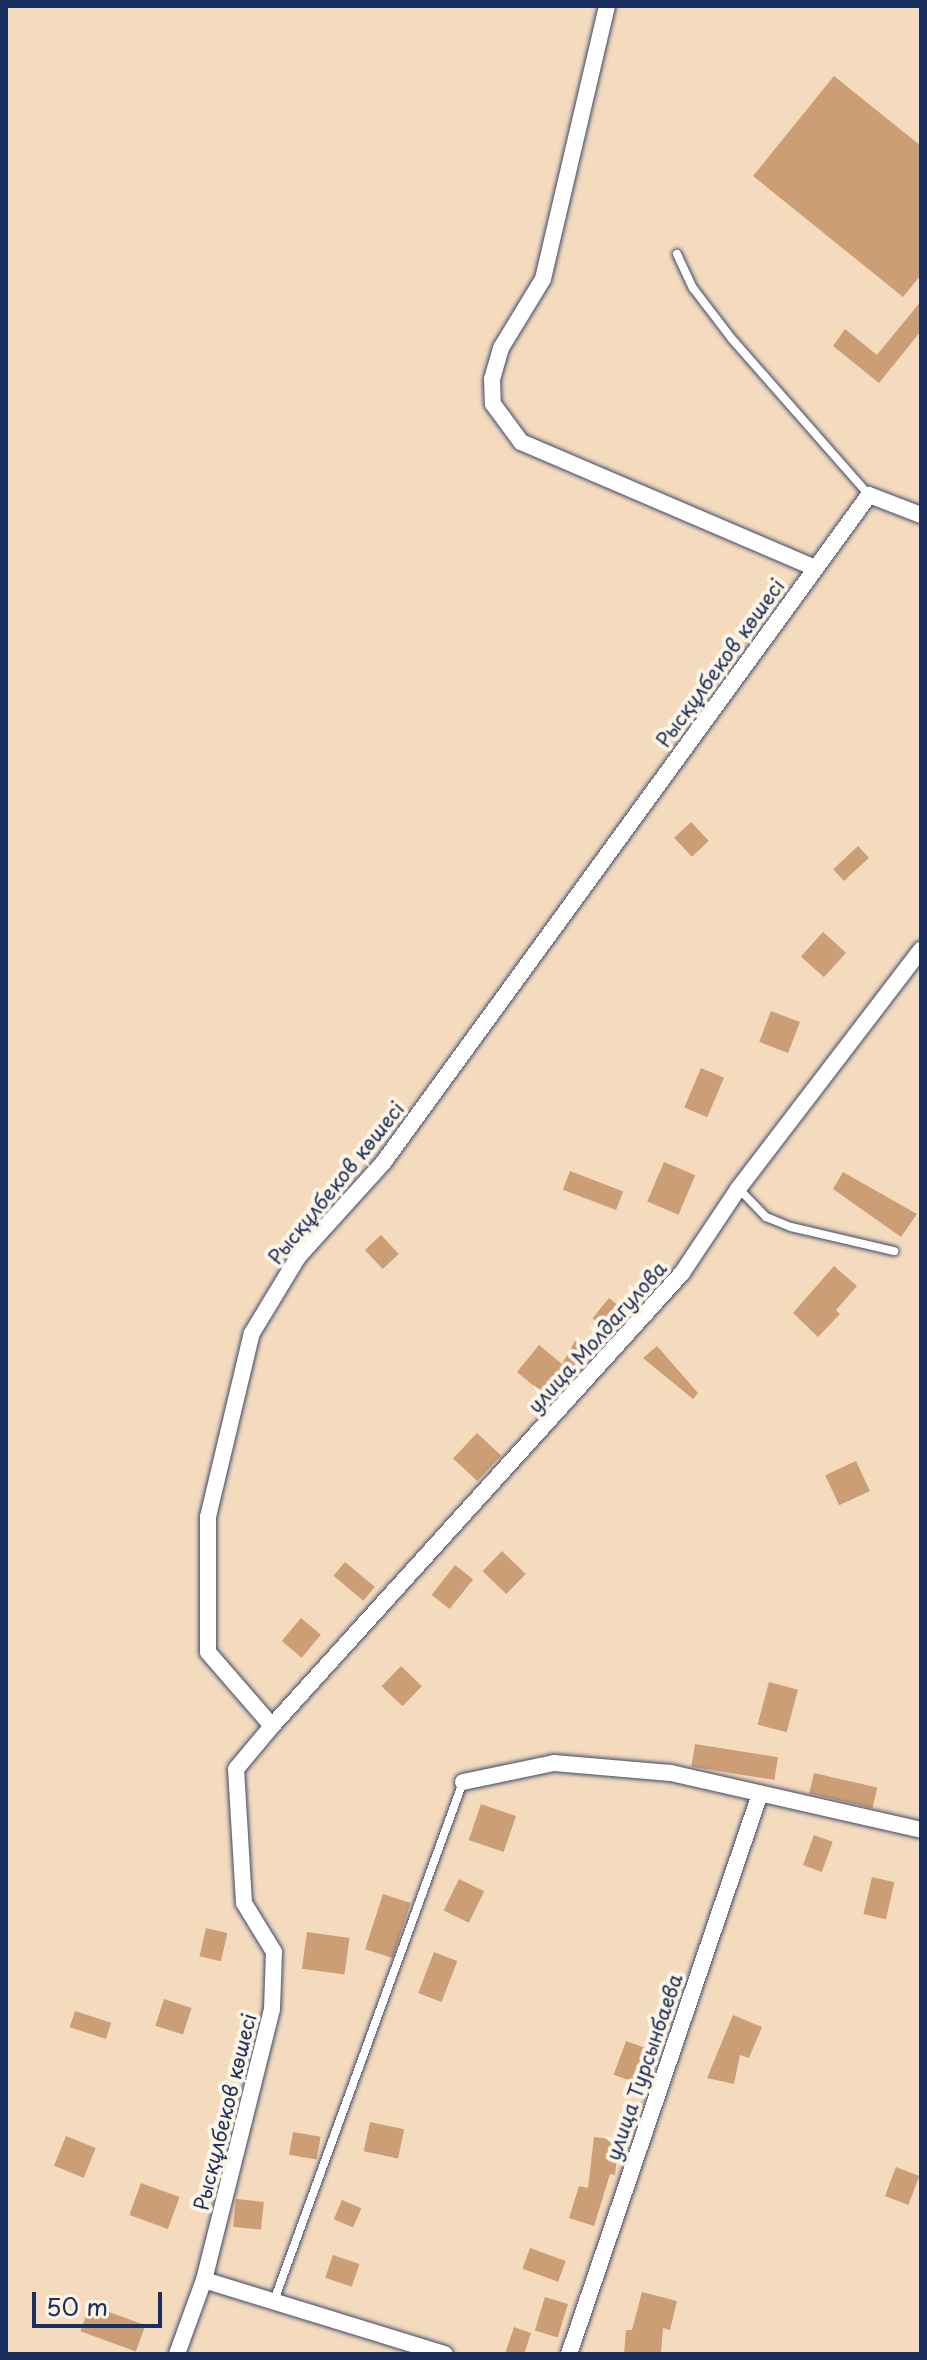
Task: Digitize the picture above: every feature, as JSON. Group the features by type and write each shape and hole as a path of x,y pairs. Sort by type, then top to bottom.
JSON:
{"street":[{"path":"607,6 543,279 501,348 492,379 493,404 521,442 815,568"},
{"path":"869,495 921,515"},
{"name":"Рысқұлбеков көшесі","path":"177,2354 204,2280 272,2009 274,1952 244,1903 236,1769 272,1726 208,1652 208,1517 252,1333 298,1257 383,1163 869,495"},
{"name":"улица Молдагулова","path":"272,1726 682,1273 738,1189 921,950"},
{"path":"463,1782 554,1763 671,1773 921,1830"},
{"name":"улица Турсынбаева","path":"569,2354 760,1794"},
{"path":"204,2280 275,2298 445,2354"}],"lane":[{"path":"677,254 693,288 732,339 869,495"},
{"path":"738,1189 766,1217 791,1227 894,1251"},
{"path":"275,2298 463,1782"}],"building":[{"path":"834,76 921,146 921,275 903,297 753,176"},
{"path":"921,301 921,331 879,383 833,346 845,329 877,355"},
{"path":"691,822 709,841 692,857 674,838"},
{"path":"858,846 869,858 844,881 833,869"},
{"path":"823,932 846,953 824,977 801,957"},
{"path":"771,1011 800,1022 788,1053 759,1042"},
{"path":"701,1068 724,1078 707,1117 684,1108"},
{"path":"664,1162 695,1175 678,1215 647,1202"},
{"path":"570,1171 623,1191 616,1210 563,1190"},
{"path":"843,1172 917,1214 901,1237 833,1189"},
{"path":"381,1235 399,1254 383,1269 365,1250"},
{"path":"834,1266 857,1286 836,1310 840,1314 818,1337 793,1313"},
{"path":"609,1298 624,1310 607,1330 593,1318"},
{"path":"575,1341 594,1351 583,1366 577,1363 548,1398 517,1372 539,1345 562,1364"},
{"path":"657,1346 698,1393 693,1399 643,1358"},
{"path":"477,1433 501,1456 477,1481 453,1459"},
{"path":"856,1461 870,1491 839,1505 825,1475"},
{"path":"502,1551 526,1574 506,1594 483,1571"},
{"path":"345,1562 375,1587 363,1601 333,1576"},
{"path":"455,1565 473,1579 450,1609 432,1595"},
{"path":"301,1618 321,1635 302,1658 282,1641"},
{"path":"401,1666 422,1686 402,1706 382,1686"},
{"path":"769,1682 798,1690 787,1732 758,1725"},
{"path":"695,1744 778,1757 774,1780 691,1767"},
{"path":"814,1773 877,1788 873,1808 809,1793"},
{"path":"481,1804 516,1816 504,1852 469,1840"},
{"path":"814,1835 833,1842 822,1872 803,1865"},
{"path":"872,1877 894,1882 886,1919 863,1914"},
{"path":"459,1879 484,1891 469,1923 444,1910"},
{"path":"383,1894 411,1903 393,1958 365,1949"},
{"path":"206,1928 227,1933 221,1961 199,1956"},
{"path":"307,1932 350,1938 344,1975 302,1969"},
{"path":"434,1952 457,1961 442,2002 418,1993"},
{"path":"164,1999 192,2008 183,2035 155,2026"},
{"path":"75,2011 111,2023 106,2039 70,2027"},
{"path":"733,2015 762,2027 749,2058 740,2055 734,2084 707,2078"},
{"path":"626,2041 657,2052 645,2086 614,2075"},
{"path":"370,2122 404,2129 398,2159 364,2151"},
{"path":"293,2132 321,2137 317,2160 289,2155"},
{"path":"66,2136 96,2148 84,2178 54,2166"},
{"path":"594,2137 619,2140 615,2175 610,2174 594,2226 569,2218 579,2186 588,2188"},
{"path":"896,2167 919,2176 908,2205 885,2196"},
{"path":"141,2183 180,2197 168,2229 129,2215"},
{"path":"236,2199 264,2202 261,2230 233,2227"},
{"path":"342,2200 361,2208 353,2228 334,2219"},
{"path":"530,2248 566,2261 558,2282 522,2269"},
{"path":"333,2255 359,2264 352,2287 325,2278"},
{"path":"642,2292 677,2301 670,2330 663,2328 661,2354 624,2354 626,2330 632,2330"},
{"path":"545,2297 568,2304 558,2337 535,2330"},
{"path":"90,2305 145,2325 136,2351 80,2331"},
{"path":"514,2327 531,2333 524,2354 505,2354"}]}
